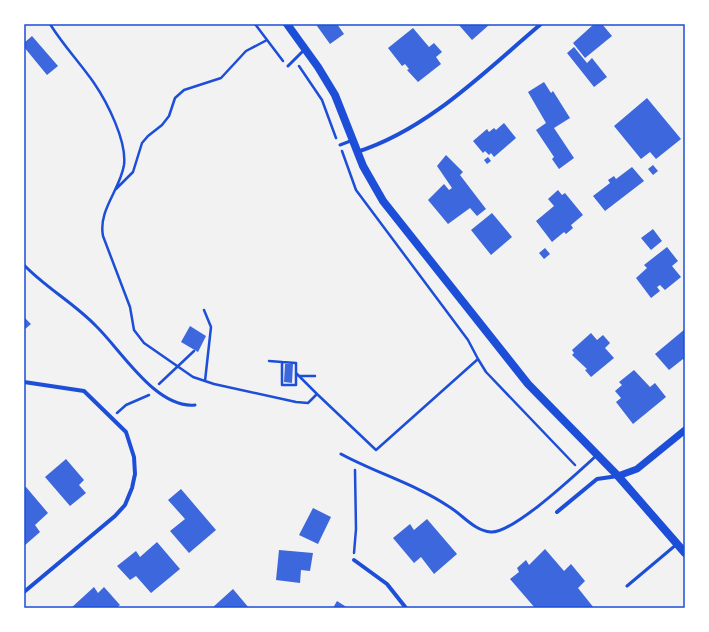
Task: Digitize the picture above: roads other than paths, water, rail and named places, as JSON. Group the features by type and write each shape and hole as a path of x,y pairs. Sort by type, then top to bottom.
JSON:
{"main road":[{"path":"287,24 306,49 335,95 357,152 372,183 383,200 528,384 618,476 685,553"}],"street":[{"path":"357,152 383,144 425,120 542,24"},
{"path":"24,382 84,391 126,432 134,457 135,474 132,488 125,505 115,516 24,592"},
{"path":"557,512 597,479 618,476 637,469 685,430"},
{"path":"354,560 387,584 406,608"}],"lane":[{"path":"288,66 306,49"},
{"path":"340,145 353,140"},
{"path":"24,265 96,326 133,370 154,388 184,406 195,406"},
{"path":"341,454 426,492 454,510 476,528 492,532 504,529 520,520 598,455"},
{"path":"627,586 677,544"}]}
